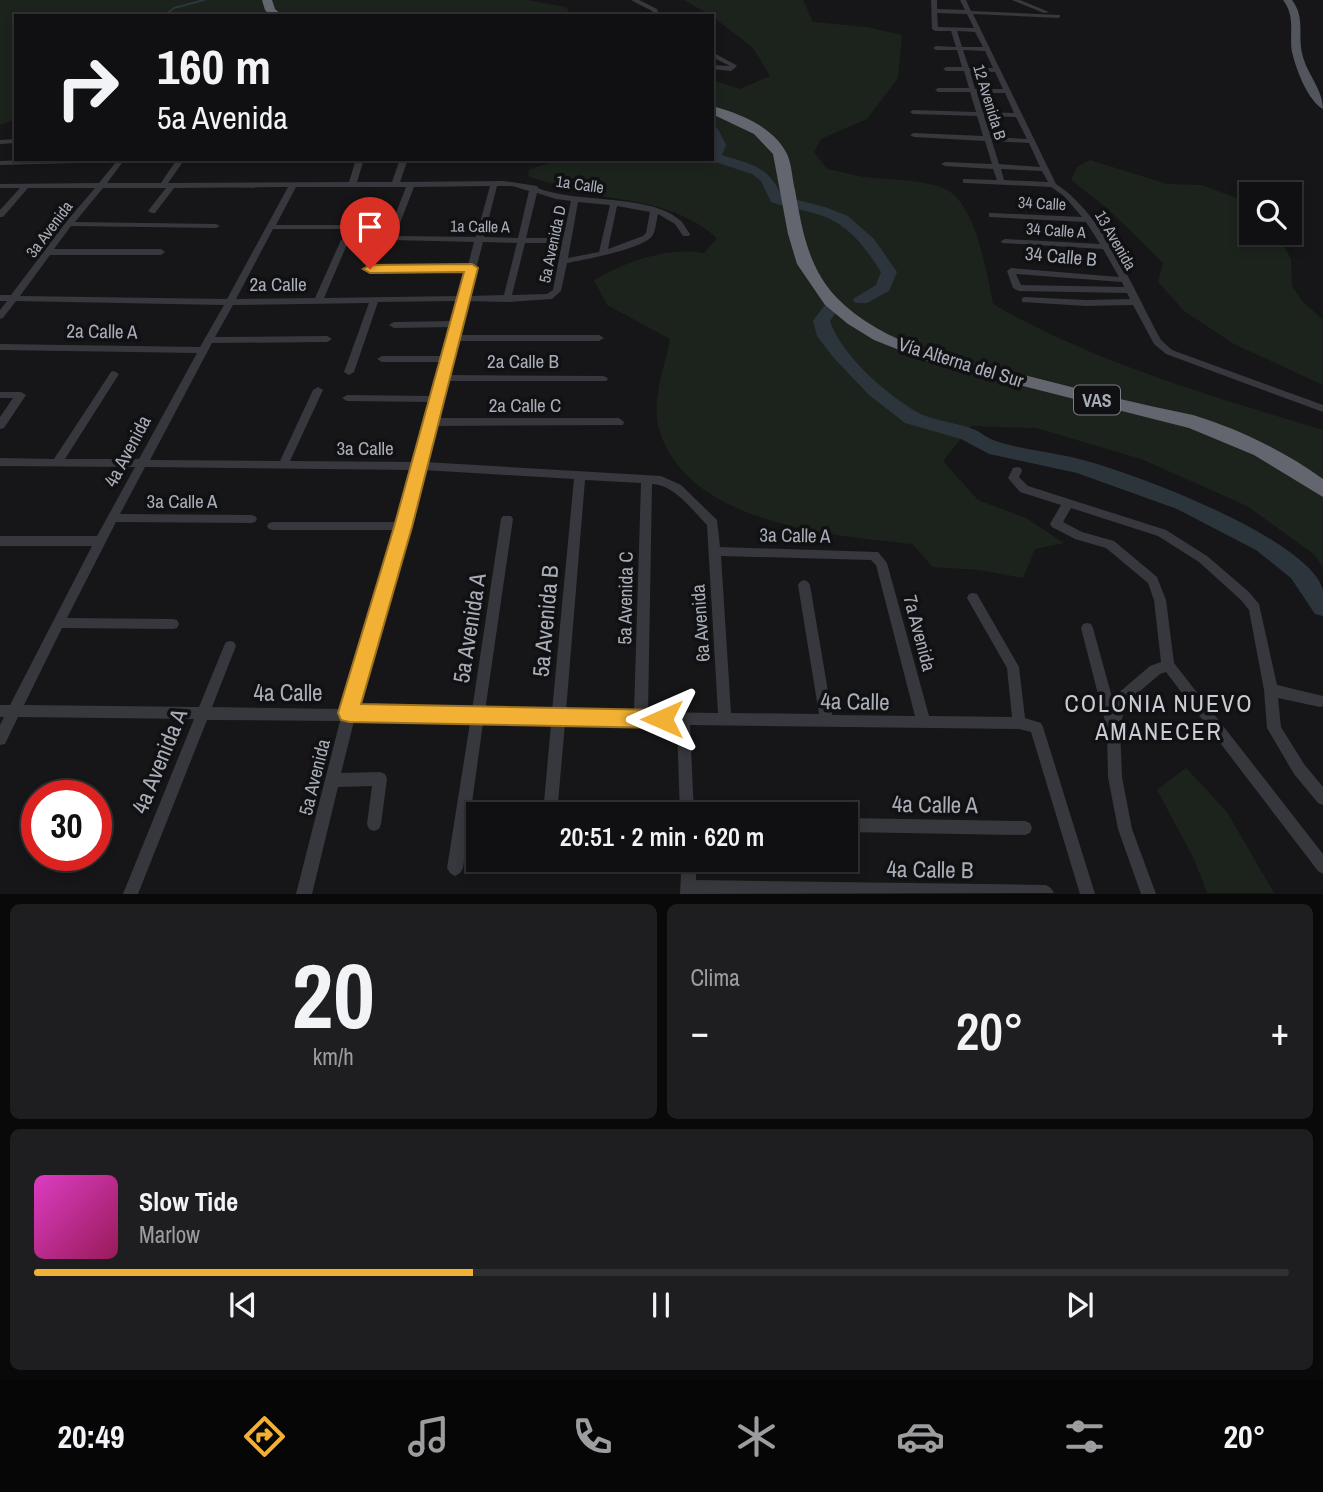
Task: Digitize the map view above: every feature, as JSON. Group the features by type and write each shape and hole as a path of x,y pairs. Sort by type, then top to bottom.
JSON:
{"highway":[{"name":"Vía Alterna del Sur","path":"714,107 752,125 784,154 799,215 804,260 810,274 825,287 847,314 900,338 945,354 1203,419 1278,450 1323,478"},
{"name":"Vía Alterna del Sur","path":"869,325 894,342 942,360 1193,422 1218,431 1271,454 1323,489"}],"main road":[{"path":"1287,0 1295,10 1298,25 1297,50 1323,106"}],"street":[{"path":"634,0 654,10 656,14"},
{"path":"934,0 935,29 978,30"},
{"name":"13 Avenida","path":"963,0 1053,185 1061,188 1089,220 1157,342 1169,352 1323,409"},
{"path":"934,11 1058,16 1015,0"},
{"name":"12 Avenida B","path":"954,30 1000,182"},
{"path":"936,48 986,49"},
{"path":"714,55 734,66 731,69 714,67"},
{"path":"946,69 996,70"},
{"path":"938,90 1007,91"},
{"path":"913,112 1018,115"},
{"path":"914,135 1031,141"},
{"path":"0,163 15,161"},
{"name":"3a Avenida","path":"0,316 69,224 121,161"},
{"path":"152,211 180,161"},
{"path":"352,185 359,161"},
{"path":"395,184 403,161"},
{"path":"452,184 454,161"},
{"path":"945,164 1045,169"},
{"name":"1a Calle","path":"0,186 495,184 510,181 554,196 614,203 654,212 682,224 686,234"},
{"path":"967,181 1053,185"},
{"name":"1a Calle A","path":"411,184 391,236 393,238 567,241"},
{"name":"5a Avenida","path":"304,894 349,713 403,527 495,184"},
{"name":"4a Avenida","path":"0,738 7,711 59,622 293,185"},
{"path":"0,215 26,186"},
{"path":"507,299 534,188"},
{"name":"5a Avenida D","path":"555,295 575,199"},
{"path":"603,254 614,203"},
{"path":"563,261 603,254 646,238 650,234 654,212"},
{"name":"34 Calle","path":"992,215 1089,220"},
{"path":"69,224 216,226"},
{"path":"270,227 345,228"},
{"path":"318,301 345,240"},
{"name":"34 Calle A","path":"1005,241 1105,247"},
{"path":"48,252 160,252"},
{"path":"370,269 472,268"},
{"name":"34 Calle B","path":"1123,280 1014,269 1011,271 1016,286 1128,289"},
{"name":"2a Calle","path":"0,298 229,302 463,300 555,295"},
{"path":"349,372 374,300"},
{"path":"1025,300 1135,302"},
{"path":"394,325 457,324"},
{"path":"453,338 599,338"},
{"path":"209,340 327,339"},
{"name":"2a Calle A","path":"0,347 203,350"},
{"path":"382,359 448,359"},
{"path":"57,462 114,374"},
{"name":"2a Calle B","path":"443,378 603,379"},
{"path":"283,465 318,390"},
{"path":"0,395 21,395 0,425"},
{"path":"347,398 437,399"},
{"name":"2a Calle C","path":"431,422 619,422"},
{"name":"3a Calle","path":"0,462 419,466 647,478 661,480 677,488 713,523"},
{"path":"1017,471 1013,478 1024,489 1162,533 1203,559 1245,596 1255,608 1271,690 1274,728 1299,769 1323,798"},
{"name":"5a Avenida B","path":"551,802 580,474"},
{"name":"5a Avenida C","path":"641,719 647,478"},
{"path":"1068,503 1056,524 1079,536 1110,544 1153,580 1160,600 1168,665 1323,866"},
{"name":"3a Calle A","path":"113,518 251,519"},
{"name":"5a Avenida A","path":"455,868 507,519"},
{"name":"6a Avenida","path":"713,523 725,720"},
{"path":"273,526 403,527"},
{"path":"0,541 100,541"},
{"name":"3a Calle A","path":"715,551 874,555"},
{"name":"7a Avenida","path":"874,555 881,563 925,723"},
{"path":"804,585 827,722"},
{"path":"973,598 1013,667 1019,723"},
{"path":"59,622 173,624"},
{"path":"1087,628 1114,729"},
{"name":"4a Avenida A","path":"130,894 230,646"},
{"path":"1149,894 1125,829 1115,777 1114,729 1120,700 1156,670 1168,665"},
{"path":"1271,690 1320,701"},
{"name":"4a Calle","path":"7,711 1019,723 1036,727 1088,894"},
{"path":"683,719 687,802"},
{"path":"332,780 380,779 374,824"},
{"name":"4a Calle A","path":"858,825 1025,828"},
{"path":"688,891 689,872"},
{"name":"4a Calle B","path":"688,891 1046,893"}],"shaded area":[{"path":"0,0 527,0 566,7 571,14 14,14 14,120 0,125"},
{"path":"684,0 803,0 813,22 867,27 902,35 898,78 867,119 821,139 814,152 827,169 864,177 935,185 953,194 969,216 975,230 993,304 1031,325 1112,361 1239,405 1323,430 1323,568 1315,555 1247,506 1141,459 1036,428 971,426 943,461 978,500 1026,518 1064,543 1035,549 1023,578 979,570 933,567 912,544 842,536 765,519 730,505 699,486 675,461 659,429 658,395 670,339 607,305 594,280 647,257 675,252 704,253 717,238 691,220 662,208 582,192 528,176 529,170 563,161 714,161 714,81 740,89 770,76 753,48 714,18 714,14 708,14"},
{"path":"1090,160 1167,184 1201,185 1239,199 1239,245 1283,245 1291,259 1292,286 1302,301 1323,320 1323,385 1234,344 1184,311 1158,282 1163,263 1108,209 1071,180 1077,167"},
{"path":"1186,768 1227,812 1274,893 1207,893 1194,859 1157,790"}],"waterway":[{"path":"166,14 174,8 204,0"},
{"path":"714,134 719,145 714,157"},
{"path":"714,157 757,171 767,179 776,199 832,214 852,225 889,272 883,288 861,299"},
{"path":"830,310 821,321 826,336 875,391 912,418 968,434 989,447 1080,466 1184,504 1263,544 1299,572 1323,607"}],"district":[{"name":"COLONIA NUEVO AMANECER","path":"1159,717"}],"route":[{"path":"370,269 472,268 403,527 349,713 662,719"}]}
